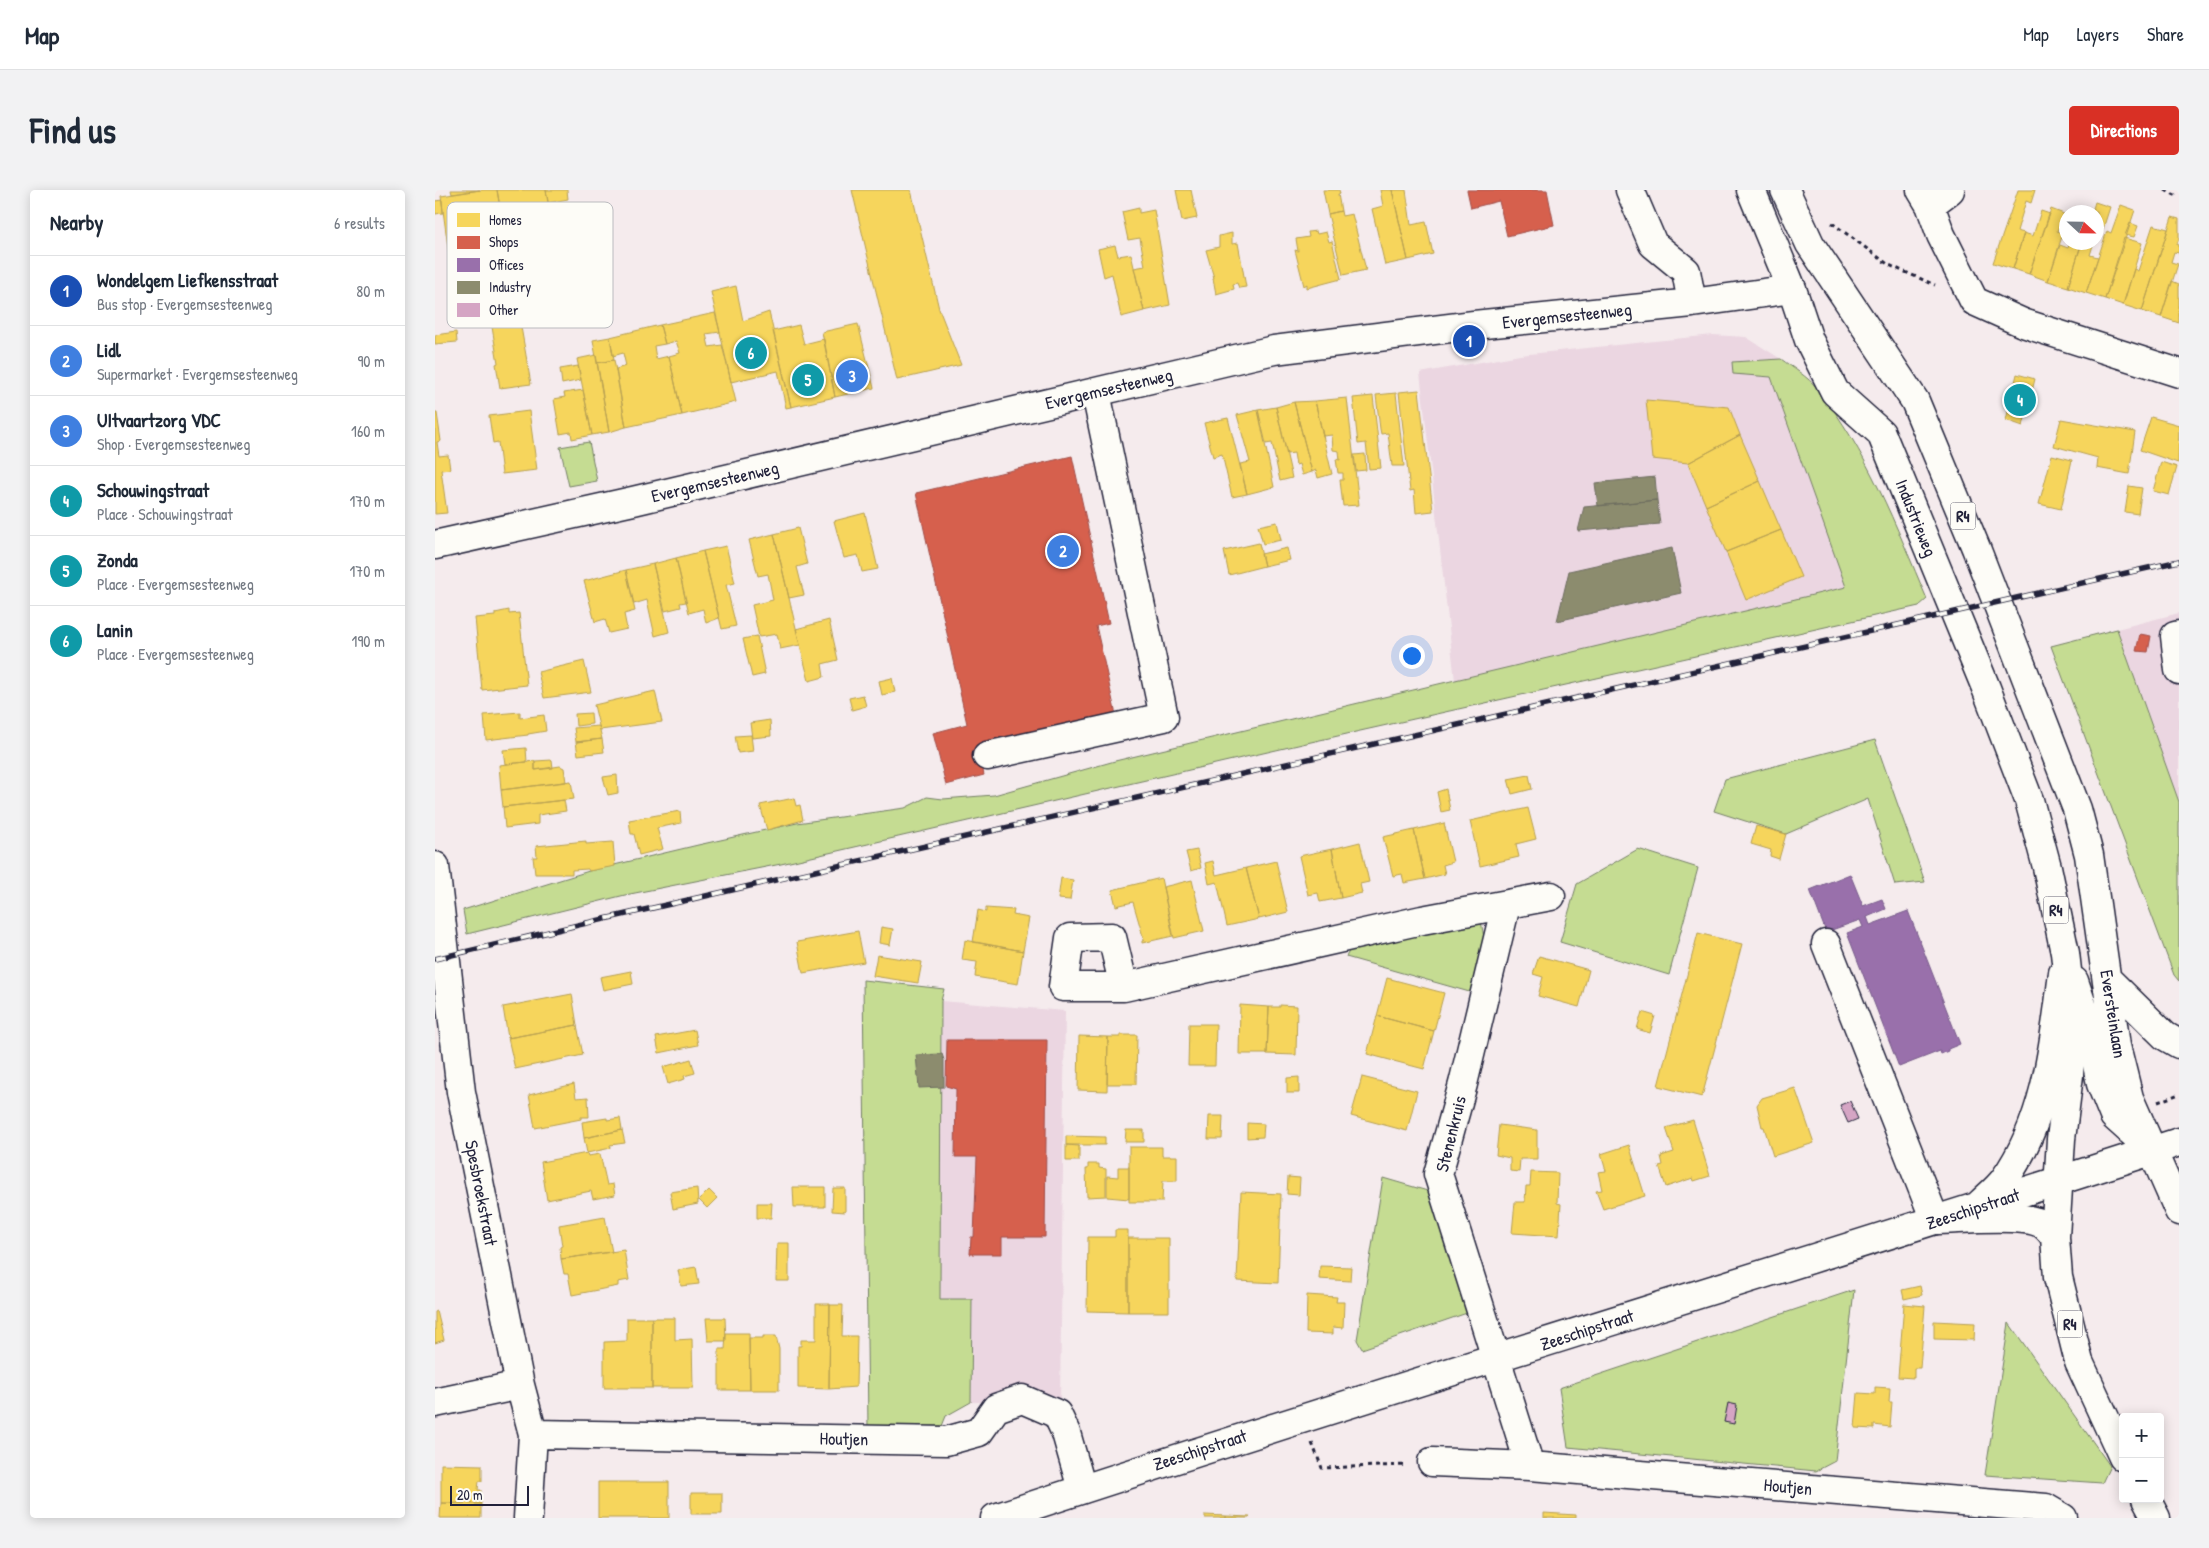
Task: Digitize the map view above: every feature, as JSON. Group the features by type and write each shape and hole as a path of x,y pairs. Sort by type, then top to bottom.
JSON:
{"main road":[{"path":"1630,190 1653,244 1686,271 1692,303"},
{"name":"Industrieweg","path":"1751,190 1792,289 1809,340 1835,392 1881,433 1986,688 2029,800 2047,867 2065,953"},
{"name":"Eversteinlaan","path":"1785,190 1810,244 1915,400 1976,548 2077,809 2089,855 2115,1046 2129,1098 2179,1211"},
{"path":"1934,195 1941,236 1974,301 2023,323 2179,373"},
{"name":"Evergemsesteenweg","path":"435,545 552,520 1274,350 1474,325 1692,303 1792,289"},
{"path":"987,756 1164,717 1096,393"},
{"path":"2179,635 2175,636 2179,670"},
{"name":"Spesbroekstraat","path":"435,866 461,1092 520,1385 533,1434 528,1518"},
{"path":"1124,987 1422,920 1551,896"},
{"name":"Stenenkruis","path":"1496,1359 1438,1174 1463,1084 1506,905"},
{"path":"1826,944 1935,1220 2006,1218 2033,1220 2045,1226 2055,1237"},
{"path":"2065,953 2089,1026 2101,1084 2114,1116 2153,1151"},
{"path":"1977,1207 2003,1182 2031,1132 2052,1059 2065,953"},
{"name":"R4","path":"2065,953 2072,1014 2069,1075 2055,1237 2058,1277 2079,1362 2119,1448"},
{"path":"2107,979 2165,1036 2179,1044"},
{"name":"Zeeschipstraat","path":"995,1518 1299,1418 1496,1359 2059,1182 2179,1142"},
{"path":"1496,1359 1530,1466"},
{"path":"435,1403 520,1385"},
{"name":"Houtjen","path":"533,1434 946,1441 979,1432 996,1408 1022,1399 1057,1414 1065,1433 1082,1489"},
{"name":"Houtjen","path":"1432,1462 1530,1466 2054,1513"},
{"path":"2148,1503 2156,1518"}],"path":[{"path":"2165,190 2179,197"},
{"path":"1829,221 1889,265 1974,301"},
{"path":"1299,1418 1322,1468 1416,1465 1432,1462"}],"shaded area":[{"path":"1713,335 1746,337 1781,359 1771,377 1847,587 1455,681 1420,373 1520,355"},
{"path":"2179,613 2179,982 2174,975 2051,646"},
{"path":"941,1001 1065,1011 1060,1404 971,1402 972,1299 940,1299"}],"green space":[{"path":"1781,359 1805,376 1817,388 1835,412 1866,463 1892,517 1927,599 1919,606 1311,742 781,864 625,895 467,934 463,910 589,871 797,823 905,808 927,797 943,799 994,795 1115,761 1846,587 1771,377 1733,374 1732,362"},
{"path":"589,442 597,481 569,486 560,447"},
{"path":"2117,629 2179,802 2179,981 2174,975 2051,646"},
{"path":"1875,740 1925,882 1895,885 1868,799 1786,834 1714,811 1725,779"},
{"path":"1638,849 1698,868 1669,975 1560,942 1577,884"},
{"path":"1481,921 1487,954 1473,993 1346,957 1350,949"},
{"path":"863,980 944,989 941,1001 940,1299 972,1299 971,1402 946,1416 942,1426 868,1428"},
{"path":"1383,1178 1431,1192 1467,1313 1362,1349 1357,1340"},
{"path":"1854,1290 1835,1461 1816,1471 1568,1447 1559,1388"},
{"path":"2009,1323 2110,1466 2102,1483 1985,1475"}],"building: Homes":[{"path":"451,190 480,190 452,194"},
{"path":"480,190 497,190 499,202 447,202 447,240 441,196"},
{"path":"497,190 546,190 548,202 499,202"},
{"path":"546,190 567,190 568,199 548,202"},
{"path":"852,190 911,190 939,309 961,365 897,380"},
{"path":"1176,190 1191,190 1197,218 1182,221"},
{"path":"1323,190 1339,190 1341,211 1328,214"},
{"path":"1380,190 1392,190 1408,260 1385,265 1372,209 1383,206"},
{"path":"1392,190 1406,190 1411,225 1426,222 1433,254 1408,260"},
{"path":"2018,190 2035,190 2031,203 2026,201 2017,231 2024,233 2013,269 1993,263"},
{"path":"442,200 443,213 435,214 435,201"},
{"path":"2104,205 2110,207 2104,226"},
{"path":"2121,205 2135,210 2105,299 2086,293 2101,250 2104,250 2104,240 2107,231 2111,233"},
{"path":"1139,208 1139,213 1154,210 1170,305 1144,311 1134,268 1145,266 1140,238 1128,240 1122,212"},
{"path":"2051,209 2059,212 2057,231 2059,232 2059,246 2048,281 2029,274"},
{"path":"1341,211 1342,216 1352,214 1366,270 1343,275 1328,214"},
{"path":"2041,211 2050,214 2029,274 2013,269 2024,233 2033,236"},
{"path":"2172,217 2179,219 2179,238 2177,244 2179,245 2179,253 2174,252 2171,262 2178,264 2161,317 2142,311"},
{"path":"2130,223 2138,226 2134,237 2125,235"},
{"path":"2153,225 2168,229 2142,311 2123,305 2134,269 2138,271"},
{"path":"1316,231 1317,234 1326,232 1329,242 1332,241 1341,279 1307,288 1307,284 1304,286 1295,250 1298,251 1296,239 1309,237 1308,232"},
{"path":"1232,233 1232,244 1238,243 1246,287 1239,288 1237,283 1233,284 1234,289 1216,294 1214,278 1206,250 1219,247 1219,236"},
{"path":"2124,238 2142,243 2123,305 2105,299"},
{"path":"1115,245 1118,256 1131,254 1144,311 1121,317 1112,274 1104,277 1098,249"},
{"path":"2059,248 2059,250 2080,250 2068,287 2048,281"},
{"path":"2080,250 2092,250 2090,255 2098,257 2086,293 2068,287"},
{"path":"2172,281 2179,284 2179,323 2161,317"},
{"path":"736,286 743,321 769,312 791,407 786,408 778,371 731,382 711,292"},
{"path":"715,313 720,332 706,334 709,347 722,345 736,402 682,415 669,356 680,353 676,341 665,344 660,325"},
{"path":"858,324 874,388 835,397 822,332"},
{"path":"660,325 665,344 654,346 656,359 669,356 682,415 626,427 616,369 626,366 623,353 613,356 610,337"},
{"path":"799,325 804,344 824,339 835,397 791,407 773,331"},
{"path":"492,328 521,328 531,384 500,388 496,364 498,363"},
{"path":"456,332 457,342 435,344 435,335"},
{"path":"610,337 614,360 597,363 593,340"},
{"path":"596,355 609,432 592,435 577,359"},
{"path":"614,360 626,427 609,432 597,363"},
{"path":"578,366 581,380 562,384 560,369"},
{"path":"2017,374 2035,379 2023,426 2006,420"},
{"path":"583,390 592,435 572,439 571,432 560,434 554,399 565,397 564,393"},
{"path":"1419,390 1433,511 1416,513 1414,490 1410,491 1399,392"},
{"path":"1396,393 1404,466 1392,466 1388,433 1381,434 1376,395"},
{"path":"1373,396 1381,468 1369,469 1366,443 1358,444 1353,398"},
{"path":"1347,398 1359,505 1343,506 1340,480 1343,480 1343,473 1338,473 1336,459 1340,460 1339,451 1333,450 1332,435 1323,436 1315,401"},
{"path":"1646,400 1729,407 1740,435 1688,463 1652,459"},
{"path":"1315,401 1332,474 1318,478 1316,470 1312,472 1294,402"},
{"path":"1294,402 1312,472 1302,475 1299,464 1296,465 1294,453 1287,454 1276,407"},
{"path":"1276,407 1292,478 1280,481 1272,443 1266,444 1258,410"},
{"path":"1258,410 1274,487 1247,494 1240,464 1250,462 1237,415"},
{"path":"529,411 537,470 502,474 498,442 493,443 489,416"},
{"path":"435,413 437,413 441,441 437,442 439,456 448,455 450,469 441,470 447,513 435,514"},
{"path":"2151,417 2179,425 2178,463 2140,450"},
{"path":"1228,418 1247,494 1232,497 1222,454 1213,457 1204,423"},
{"path":"2061,419 2135,432 2129,474 2097,468 2098,458 2054,446"},
{"path":"1740,435 1760,481 1706,506 1688,463"},
{"path":"1365,454 1366,470 1356,471 1354,455"},
{"path":"2052,455 2072,460 2061,509 2039,504"},
{"path":"2161,462 2177,467 2169,495 2153,491"},
{"path":"1760,481 1781,530 1726,552 1706,506"},
{"path":"2129,486 2142,488 2138,514 2125,512"},
{"path":"865,513 878,569 862,572 858,555 844,558 834,521"},
{"path":"1277,522 1281,540 1263,544 1258,526"},
{"path":"798,528 807,564 797,567 804,595 789,598 774,534"},
{"path":"1781,530 1801,577 1746,600 1726,552"},
{"path":"774,534 800,645 780,649 777,634 759,637 752,605 773,600 768,574 758,576 749,540"},
{"path":"1259,543 1264,566 1229,575 1224,551"},
{"path":"726,546 735,583 726,585 736,626 722,629 703,551"},
{"path":"1287,548 1290,560 1264,566 1261,554"},
{"path":"703,551 719,618 706,623 703,609 689,613 676,558"},
{"path":"676,558 686,602 680,603 681,607 665,611 653,564"},
{"path":"653,564 669,632 655,636 647,600 634,604 626,570"},
{"path":"626,570 635,611 624,614 627,629 609,633 605,619 595,622 584,581"},
{"path":"509,610 509,614 519,613 527,685 482,690 475,618 495,616 495,613"},
{"path":"829,620 838,660 822,664 824,677 809,681 796,629"},
{"path":"757,636 765,674 752,677 743,639"},
{"path":"584,661 591,692 544,698 538,672"},
{"path":"892,678 895,692 882,695 879,681"},
{"path":"655,691 662,722 600,730 594,705"},
{"path":"863,695 866,706 852,710 849,698"},
{"path":"520,712 520,718 544,715 546,731 486,740 484,715"},
{"path":"591,713 592,724 576,726 575,714"},
{"path":"770,720 771,736 752,738 750,723"},
{"path":"599,726 602,739 576,742 574,728"},
{"path":"751,735 753,751 738,753 735,736"},
{"path":"602,739 604,752 578,755 576,742"},
{"path":"526,748 527,762 505,764 503,750"},
{"path":"552,760 553,768 535,770 535,761"},
{"path":"535,761 535,770 560,766 564,768 566,782 501,790 499,765"},
{"path":"617,775 618,793 608,795 603,777"},
{"path":"1529,775 1532,789 1512,794 1508,779"},
{"path":"571,781 574,799 503,807 501,790"},
{"path":"1446,789 1450,810 1441,812 1437,792"},
{"path":"794,798 796,806 800,805 803,820 767,830 760,805"},
{"path":"564,800 566,811 538,815 538,824 505,828 503,807"},
{"path":"1528,808 1536,839 1516,844 1519,857 1480,866 1470,821"},
{"path":"680,811 681,823 657,828 663,849 639,855 634,834 631,834 629,820"},
{"path":"1444,823 1453,862 1443,865 1445,874 1425,879 1414,830"},
{"path":"1756,826 1786,834 1779,859 1770,856 1771,850 1751,844"},
{"path":"1414,830 1425,879 1404,883 1402,874 1393,876 1383,837"},
{"path":"586,841 586,844 613,842 615,866 589,871 588,869 572,870 572,874 535,874 533,857 537,857 536,846"},
{"path":"1360,842 1369,882 1360,884 1362,893 1341,898 1332,849"},
{"path":"1332,849 1341,898 1320,902 1318,893 1308,895 1299,856"},
{"path":"1197,850 1201,868 1191,871 1186,852"},
{"path":"1213,861 1216,875 1246,868 1259,919 1227,926 1217,882 1209,884 1205,863"},
{"path":"1276,861 1288,912 1259,919 1246,868"},
{"path":"1061,878 1073,880 1070,900 1058,899"},
{"path":"1161,878 1173,936 1142,943 1144,940 1133,902 1116,906 1112,890"},
{"path":"1192,880 1204,931 1174,938 1163,887"},
{"path":"986,908 1014,910 1013,915 1029,918 1023,951 973,942 978,910 986,912"},
{"path":"881,927 893,929 890,945 879,943"},
{"path":"858,931 864,962 803,973 797,942"},
{"path":"1698,933 1742,944 1702,1097 1658,1086"},
{"path":"965,940 1023,951 1018,984 975,977 977,962 962,960"},
{"path":"877,955 922,962 918,983 873,976"},
{"path":"1539,956 1589,970 1579,1007 1538,996 1543,977 1533,974"},
{"path":"631,971 633,984 603,990 600,977"},
{"path":"1387,978 1444,993 1434,1031 1377,1016"},
{"path":"572,994 577,1025 508,1038 503,1007"},
{"path":"1240,1005 1269,1007 1267,1054 1239,1054"},
{"path":"1280,1005 1297,1006 1296,1055 1267,1054 1269,1007 1280,1007"},
{"path":"1642,1012 1655,1016 1650,1033 1637,1029"},
{"path":"1377,1016 1434,1031 1424,1069 1367,1054"},
{"path":"1189,1024 1216,1024 1215,1066 1188,1066"},
{"path":"577,1025 583,1055 515,1069 508,1038"},
{"path":"695,1030 698,1045 659,1053 656,1037"},
{"path":"1120,1035 1137,1035 1136,1084 1107,1084 1108,1037 1120,1037"},
{"path":"1079,1036 1108,1037 1107,1091 1078,1090"},
{"path":"691,1059 695,1073 684,1076 685,1079 668,1084 663,1067"},
{"path":"1299,1077 1299,1093 1287,1093 1287,1078"},
{"path":"1362,1077 1417,1091 1407,1131 1351,1116"},
{"path":"574,1084 576,1098 588,1097 589,1117 581,1117 581,1119 535,1128 529,1095"},
{"path":"1795,1088 1814,1143 1773,1156 1764,1127 1762,1127 1757,1105 1762,1098"},
{"path":"1209,1116 1223,1116 1222,1139 1208,1139"},
{"path":"607,1118 607,1120 620,1118 622,1130 584,1138 582,1122"},
{"path":"1693,1120 1710,1176 1694,1181 1693,1178 1666,1187 1659,1166 1663,1165 1661,1156 1674,1152 1666,1128"},
{"path":"1247,1123 1264,1124 1263,1137 1247,1138"},
{"path":"1499,1125 1537,1130 1537,1159 1520,1159 1519,1172 1510,1171 1510,1158 1496,1155"},
{"path":"622,1130 625,1143 610,1145 611,1148 587,1153 584,1138"},
{"path":"1126,1130 1144,1130 1144,1142 1125,1142"},
{"path":"1066,1136 1105,1137 1105,1145 1066,1145"},
{"path":"1066,1145 1079,1146 1079,1161 1066,1161"},
{"path":"1629,1145 1645,1196 1603,1209 1596,1191 1602,1190 1598,1172 1606,1171 1601,1154"},
{"path":"1129,1147 1162,1147 1162,1156 1177,1156 1177,1181 1163,1181 1162,1202 1129,1202"},
{"path":"587,1153 588,1156 600,1154 607,1185 613,1184 615,1195 593,1199 591,1191 547,1200 541,1162"},
{"path":"1088,1164 1099,1164 1099,1168 1106,1169 1106,1196 1087,1197 1086,1169 1088,1169"},
{"path":"1118,1167 1129,1167 1129,1199 1107,1197 1107,1176 1118,1177"},
{"path":"1531,1172 1558,1173 1557,1203 1561,1204 1559,1236 1512,1233 1515,1202 1525,1202 1526,1186 1530,1186"},
{"path":"1288,1177 1300,1178 1299,1195 1287,1194"},
{"path":"793,1187 825,1187 825,1207 794,1207"},
{"path":"697,1188 698,1204 673,1209 670,1192"},
{"path":"833,1188 845,1188 845,1212 832,1211"},
{"path":"709,1190 717,1198 707,1208 699,1200"},
{"path":"1241,1192 1281,1194 1278,1283 1237,1281"},
{"path":"757,1203 772,1203 771,1218 757,1218"},
{"path":"605,1217 612,1252 561,1259 560,1247 562,1246 559,1225"},
{"path":"1115,1230 1128,1230 1128,1312 1087,1311 1088,1237 1115,1237"},
{"path":"1128,1238 1169,1238 1169,1312 1128,1312"},
{"path":"777,1243 789,1243 789,1281 776,1281"},
{"path":"624,1250 629,1280 618,1282 618,1286 572,1295 568,1274 564,1274 561,1259"},
{"path":"1320,1266 1351,1267 1350,1281 1319,1279"},
{"path":"696,1267 699,1284 681,1286 678,1270"},
{"path":"1920,1286 1922,1295 1904,1299 1902,1290"},
{"path":"1307,1295 1337,1297 1336,1302 1344,1302 1343,1328 1333,1327 1333,1334 1306,1333"},
{"path":"816,1304 830,1304 829,1389 798,1388 798,1346 801,1346 801,1340 816,1340"},
{"path":"1904,1304 1925,1306 1920,1368 1914,1368 1914,1378 1898,1377"},
{"path":"830,1305 843,1305 842,1336 857,1336 856,1387 829,1389"},
{"path":"437,1311 444,1340 435,1343 435,1312"},
{"path":"627,1318 652,1318 652,1388 604,1388 604,1342 627,1341"},
{"path":"652,1318 675,1318 675,1340 692,1339 693,1388 652,1388"},
{"path":"706,1318 725,1318 726,1341 708,1341"},
{"path":"1934,1321 1975,1323 1974,1340 1934,1339"},
{"path":"726,1333 749,1333 750,1390 719,1390 719,1349 725,1349"},
{"path":"763,1336 776,1336 779,1349 779,1390 750,1390 749,1338 763,1338"},
{"path":"1875,1387 1890,1388 1889,1402 1892,1402 1890,1427 1874,1425 1874,1429 1855,1428 1858,1393 1875,1394"},
{"path":"441,1464 482,1465 482,1481 479,1481 478,1490 481,1490 481,1504 441,1503"},
{"path":"598,1482 669,1482 669,1518 598,1518"},
{"path":"691,1493 722,1493 722,1514 691,1514"},
{"path":"441,1503 481,1504 481,1518 440,1518"},
{"path":"1544,1513 1576,1515 1576,1518 1544,1518"},
{"path":"1205,1515 1226,1516 1226,1518 1205,1518"},
{"path":"1226,1516 1250,1517 1226,1518"}],"building: Shops":[{"path":"1467,190 1547,190 1554,225 1507,236 1499,201 1471,208"},
{"path":"1072,456 1109,623 1096,626 1116,715 977,745 984,775 946,785 933,733 967,724 916,493"},
{"path":"2140,634 2151,636 2148,652 2136,651"},
{"path":"947,1040 1047,1040 1045,1237 1002,1237 1002,1254 970,1254 971,1237 974,1237 977,1157 955,1157 956,1089 946,1086"}],"building: Offices":[{"path":"1850,874 1863,906 1882,899 1886,909 1867,917 1870,925 1908,911 1960,1044 1941,1054 1940,1051 1899,1067 1847,933 1863,927 1860,920 1826,932 1810,890"}],"building: Industry":[{"path":"1655,477 1657,500 1598,506 1595,483"},
{"path":"1657,500 1660,524 1578,531 1584,507"},
{"path":"1672,548 1681,593 1557,621 1569,571"},
{"path":"942,1054 944,1060 944,1087 919,1088 916,1055"}],"building: Other":[{"path":"1850,1101 1858,1119 1848,1123 1840,1105"},
{"path":"1728,1403 1737,1405 1734,1424 1724,1422"}],"railway":[{"path":"435,959 2179,561"}],"place":[{"name":"Wondelgem Liefkensstraat","path":"1469,341"},
{"name":"Lanin","path":"751,353"},
{"name":"UItvaartzorg VDC","path":"852,376"},
{"name":"Zonda","path":"808,380"},
{"name":"Schouwingstraat","path":"2020,400"},
{"name":"Lidl","path":"1063,551"}]}
